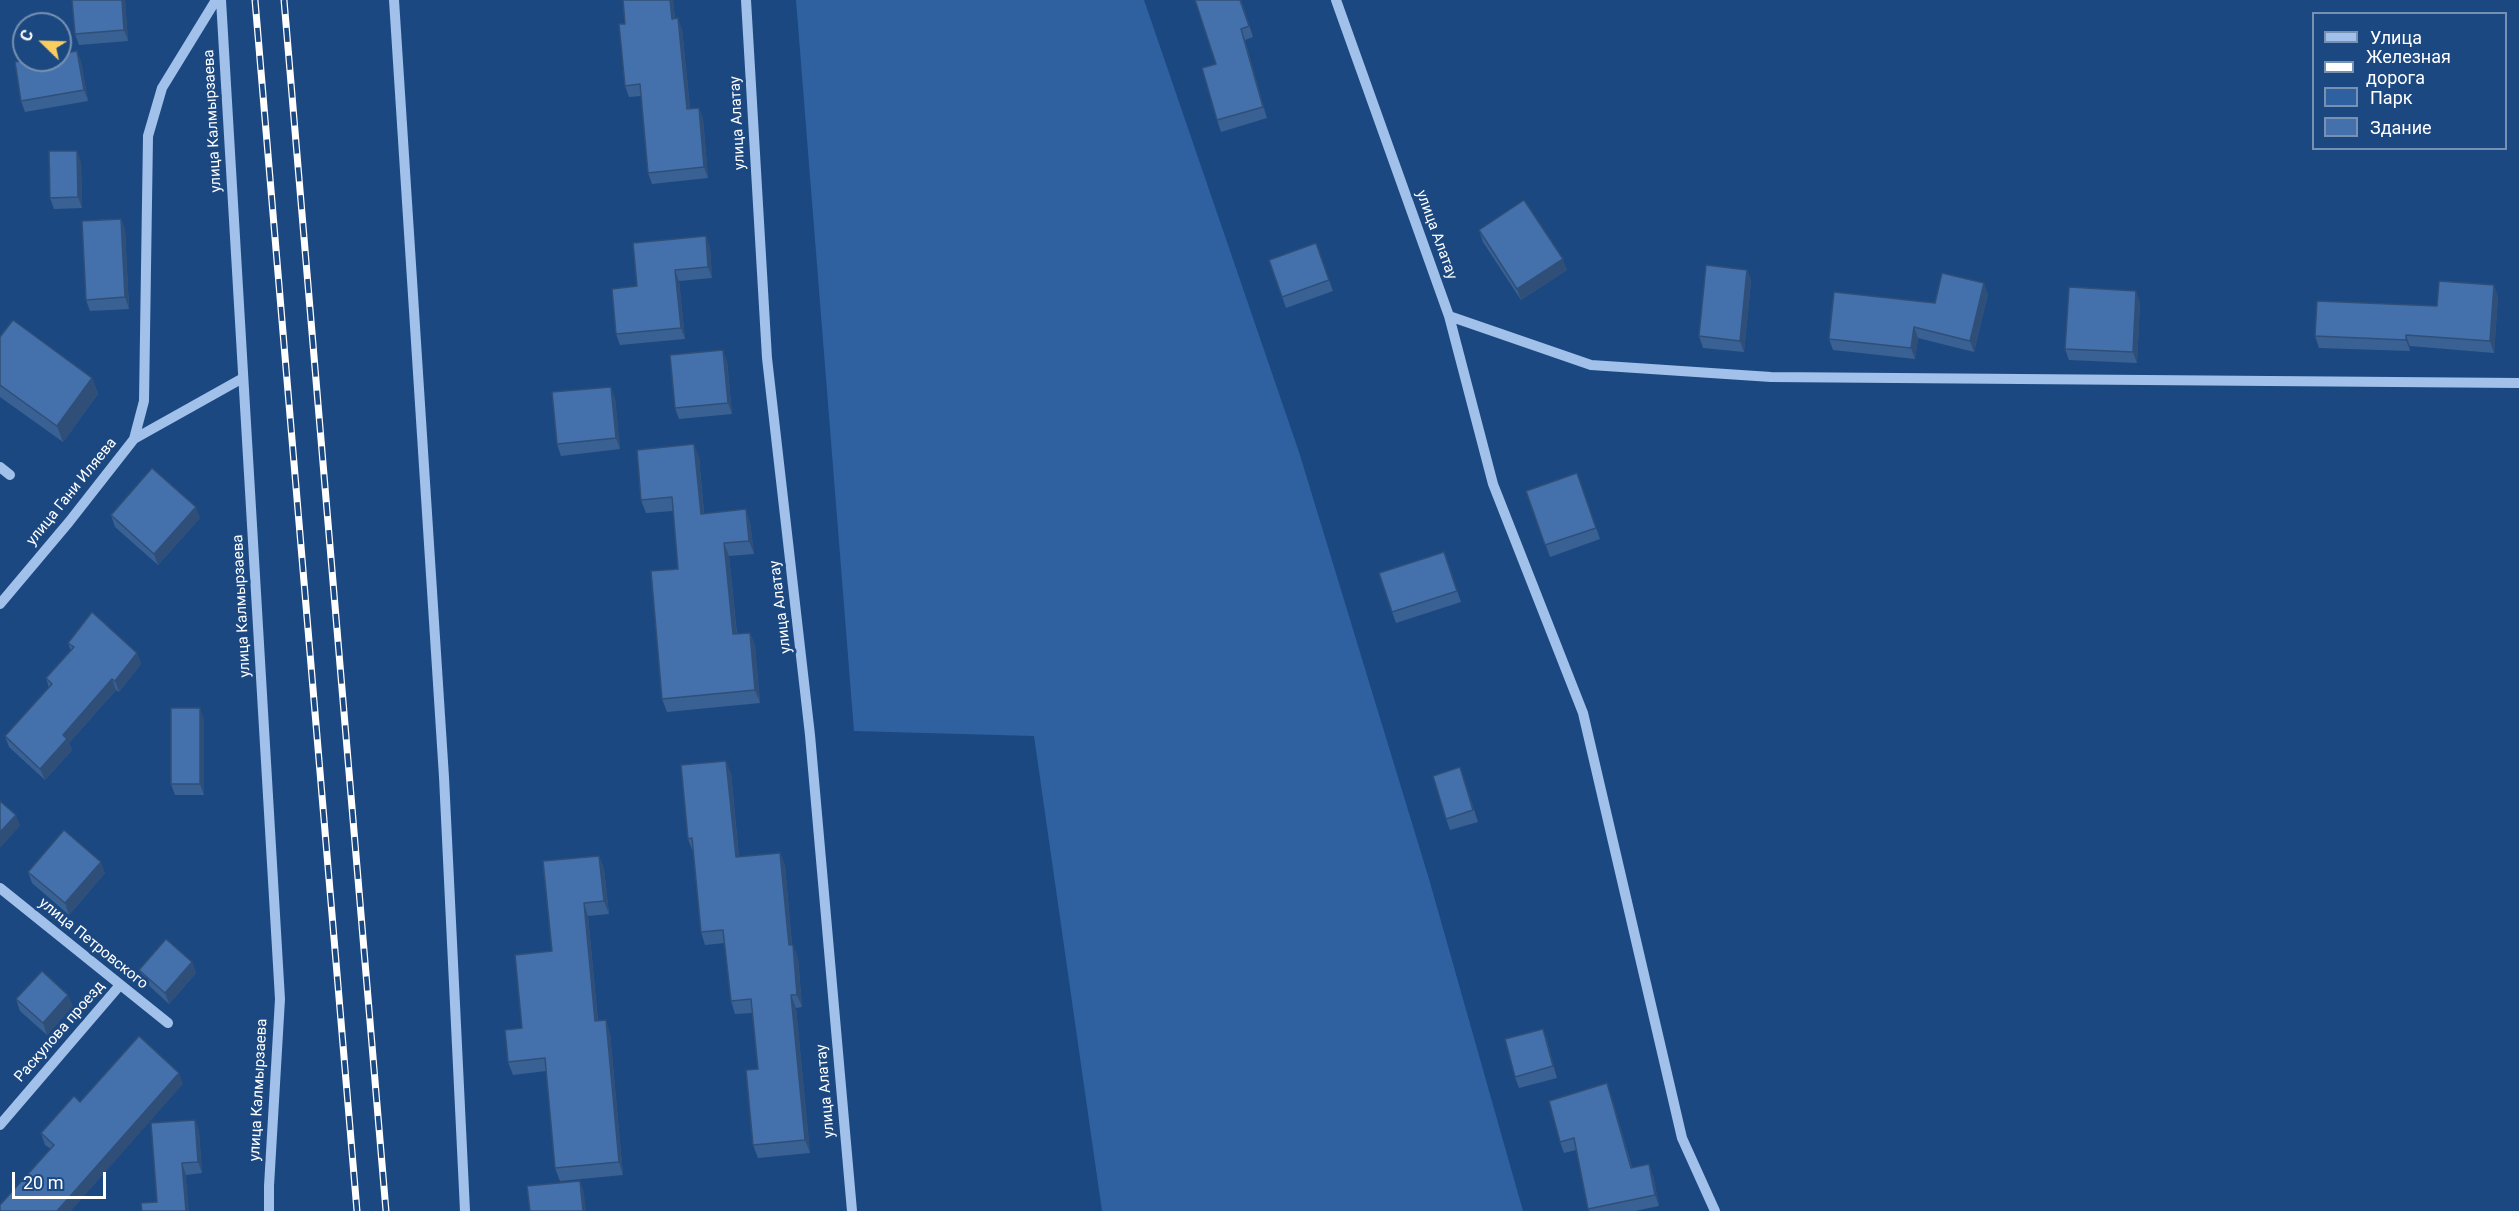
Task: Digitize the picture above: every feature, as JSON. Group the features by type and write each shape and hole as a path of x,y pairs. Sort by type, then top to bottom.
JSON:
{"street":[{"path":"134,439 144,402 148,136 162,88 216,0"},
{"name":"улица Калмырзаева","path":"221,0 280,999 268,1186 269,1211"},
{"path":"394,0 444,777 465,1211"},
{"name":"улица Алатау","path":"746,0 767,358 810,735 852,1211"},
{"name":"улица Алатау","path":"1336,0 1449,316 1493,484 1583,714 1682,1138 1715,1211"},
{"path":"1449,316 1591,365 1771,377 2519,384"},
{"name":"улица Гани Иляева","path":"0,604 69,522 134,439 243,378"},
{"path":"0,467 10,475"},
{"name":"улица Петровского","path":"0,888 168,1023"},
{"name":"Раскулова проезд","path":"0,1125 120,985"}],"green space":[{"path":"796,0 1144,0 1299,452 1429,879 1523,1211 1102,1211 1034,736 854,731"}],"building":[{"path":"72,0 122,0 124,30 75,34"},
{"path":"623,0 670,0 672,19 678,18 687,109 699,108 704,167 648,173 640,84 625,86 619,24 625,24"},
{"path":"1195,0 1240,0 1249,26 1241,29 1263,107 1217,120 1202,68 1216,64"},
{"path":"77,51 84,90 21,101 17,72 72,72 72,52"},
{"path":"49,151 77,151 78,197 50,198"},
{"path":"1524,200 1563,259 1517,289 1479,230"},
{"path":"121,219 125,297 86,300 82,221"},
{"path":"706,236 708,267 675,270 681,328 616,334 612,289 637,286 633,243"},
{"path":"1316,243 1329,280 1282,297 1269,260"},
{"path":"1706,265 1747,270 1740,341 1699,336"},
{"path":"1942,273 1984,283 1970,341 1914,327 1911,348 1829,339 1834,292 1935,303"},
{"path":"2439,281 2494,285 2490,341 2406,335 2406,340 2315,336 2317,301 2437,306"},
{"path":"2069,287 2136,291 2133,352 2065,349"},
{"path":"13,320 92,378 57,426 0,385 0,337"},
{"path":"723,350 728,403 675,408 670,355"},
{"path":"611,387 616,438 557,444 552,392"},
{"path":"694,444 701,514 746,509 749,541 724,543 733,634 750,633 755,690 662,699 651,571 678,569 672,497 641,500 637,450"},
{"path":"152,468 196,507 154,554 111,515"},
{"path":"1577,473 1596,528 1545,545 1526,491"},
{"path":"1444,552 1457,591 1392,612 1379,573"},
{"path":"92,612 137,653 115,681 112,679 63,735 67,739 40,769 5,736 52,684 46,678 74,647 68,643"},
{"path":"171,708 200,708 200,784 171,784"},
{"path":"726,761 736,857 780,853 789,945 793,945 797,995 791,995 805,1140 753,1145 746,1070 758,1069 751,999 731,1001 723,930 701,932 692,838 688,839 681,765"},
{"path":"1460,767 1473,810 1446,819 1433,776"},
{"path":"0,801 16,815 0,832"},
{"path":"64,830 101,862 65,903 28,872"},
{"path":"599,856 604,901 584,903 595,1021 606,1020 619,1162 555,1168 545,1058 508,1062 505,1030 522,1028 515,955 552,951 543,861"},
{"path":"166,939 192,962 165,993 139,970"},
{"path":"42,971 68,995 43,1023 16,999"},
{"path":"1543,1029 1553,1066 1515,1077 1505,1039"},
{"path":"139,1036 179,1073 57,1211 0,1211 0,1205 54,1145 41,1133 74,1096 80,1102"},
{"path":"1607,1083 1631,1168 1649,1164 1655,1195 1588,1209 1574,1138 1560,1142 1549,1101"},
{"path":"195,1120 198,1162 182,1163 186,1211 142,1211 141,1203 157,1202 151,1123"},
{"path":"580,1181 583,1211 530,1211 527,1186"}],"railway":[{"path":"255,0 357,1211"},
{"path":"284,0 386,1211"}]}
